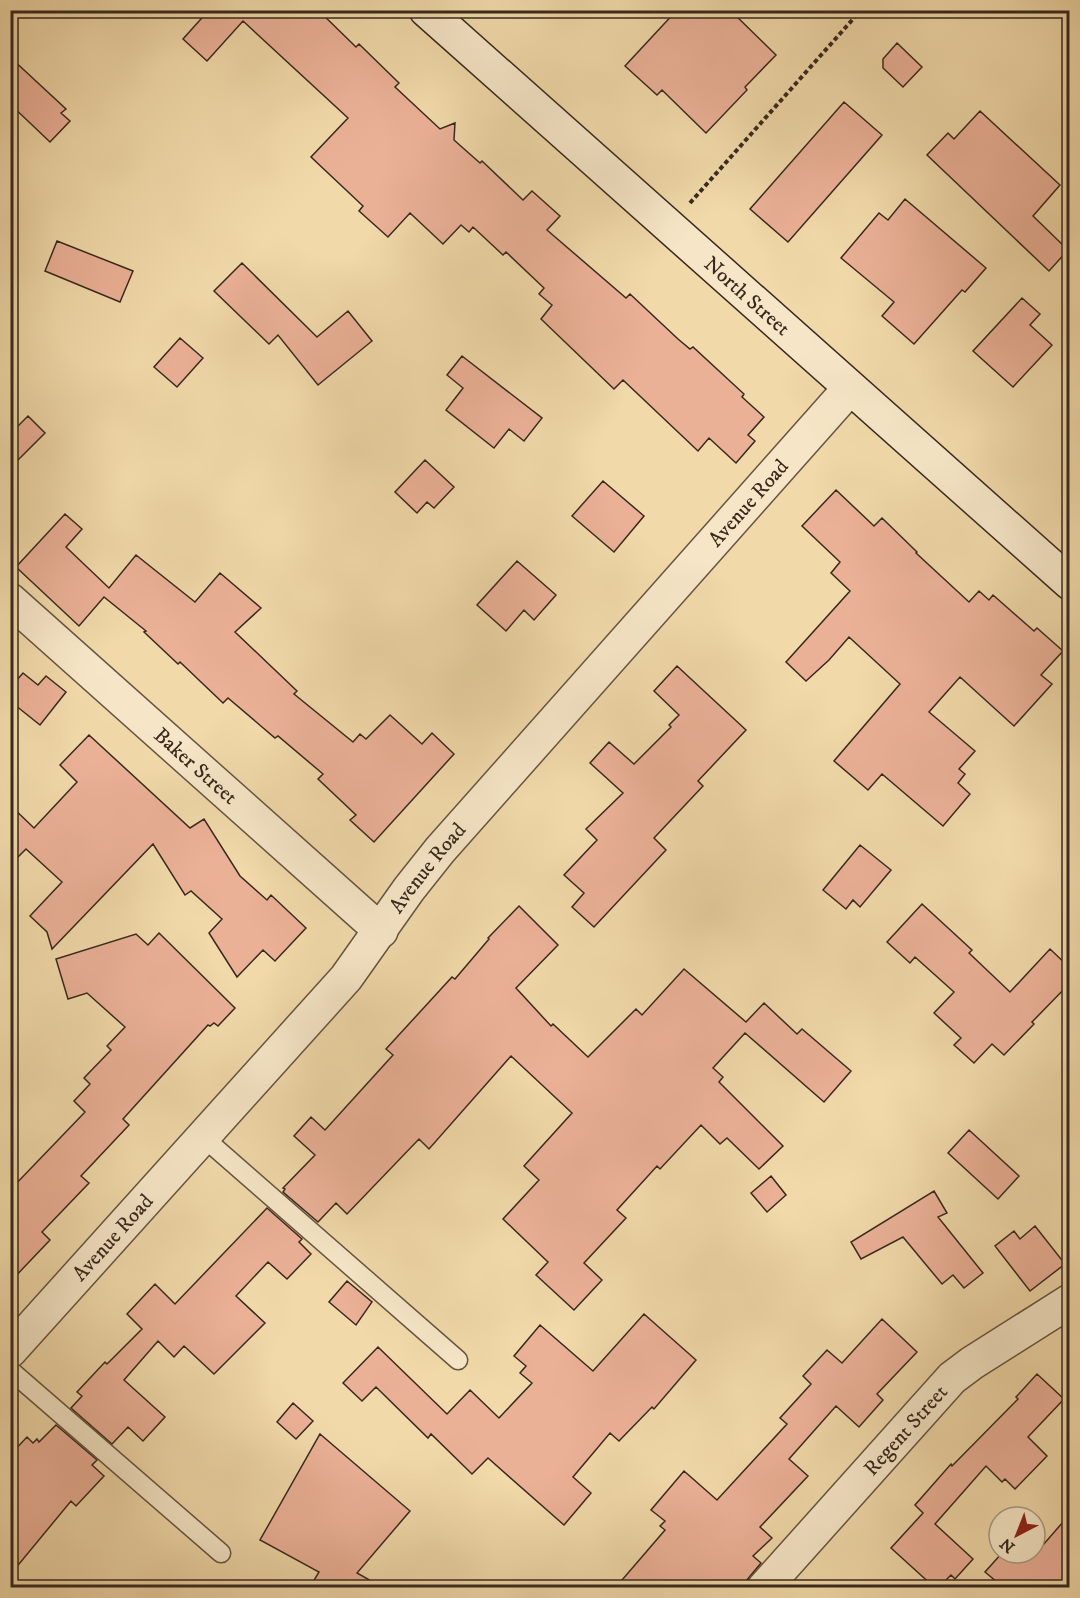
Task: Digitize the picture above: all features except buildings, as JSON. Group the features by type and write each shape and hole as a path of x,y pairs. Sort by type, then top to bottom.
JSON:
{"street":[{"name":"North Street","path":"426,10 1070,583"},
{"name":"Avenue Road","path":"10,1351 346,978 409,889 440,850 850,388"},
{"name":"Baker Street","path":"10,600 381,931"},
{"name":"Regent Street","path":"764,1587 952,1378 1070,1301"}],"lane":[{"path":"202,1137 458,1360"},
{"path":"10,1370 221,1553"}],"path":[{"path":"669,226 861,10"}]}
